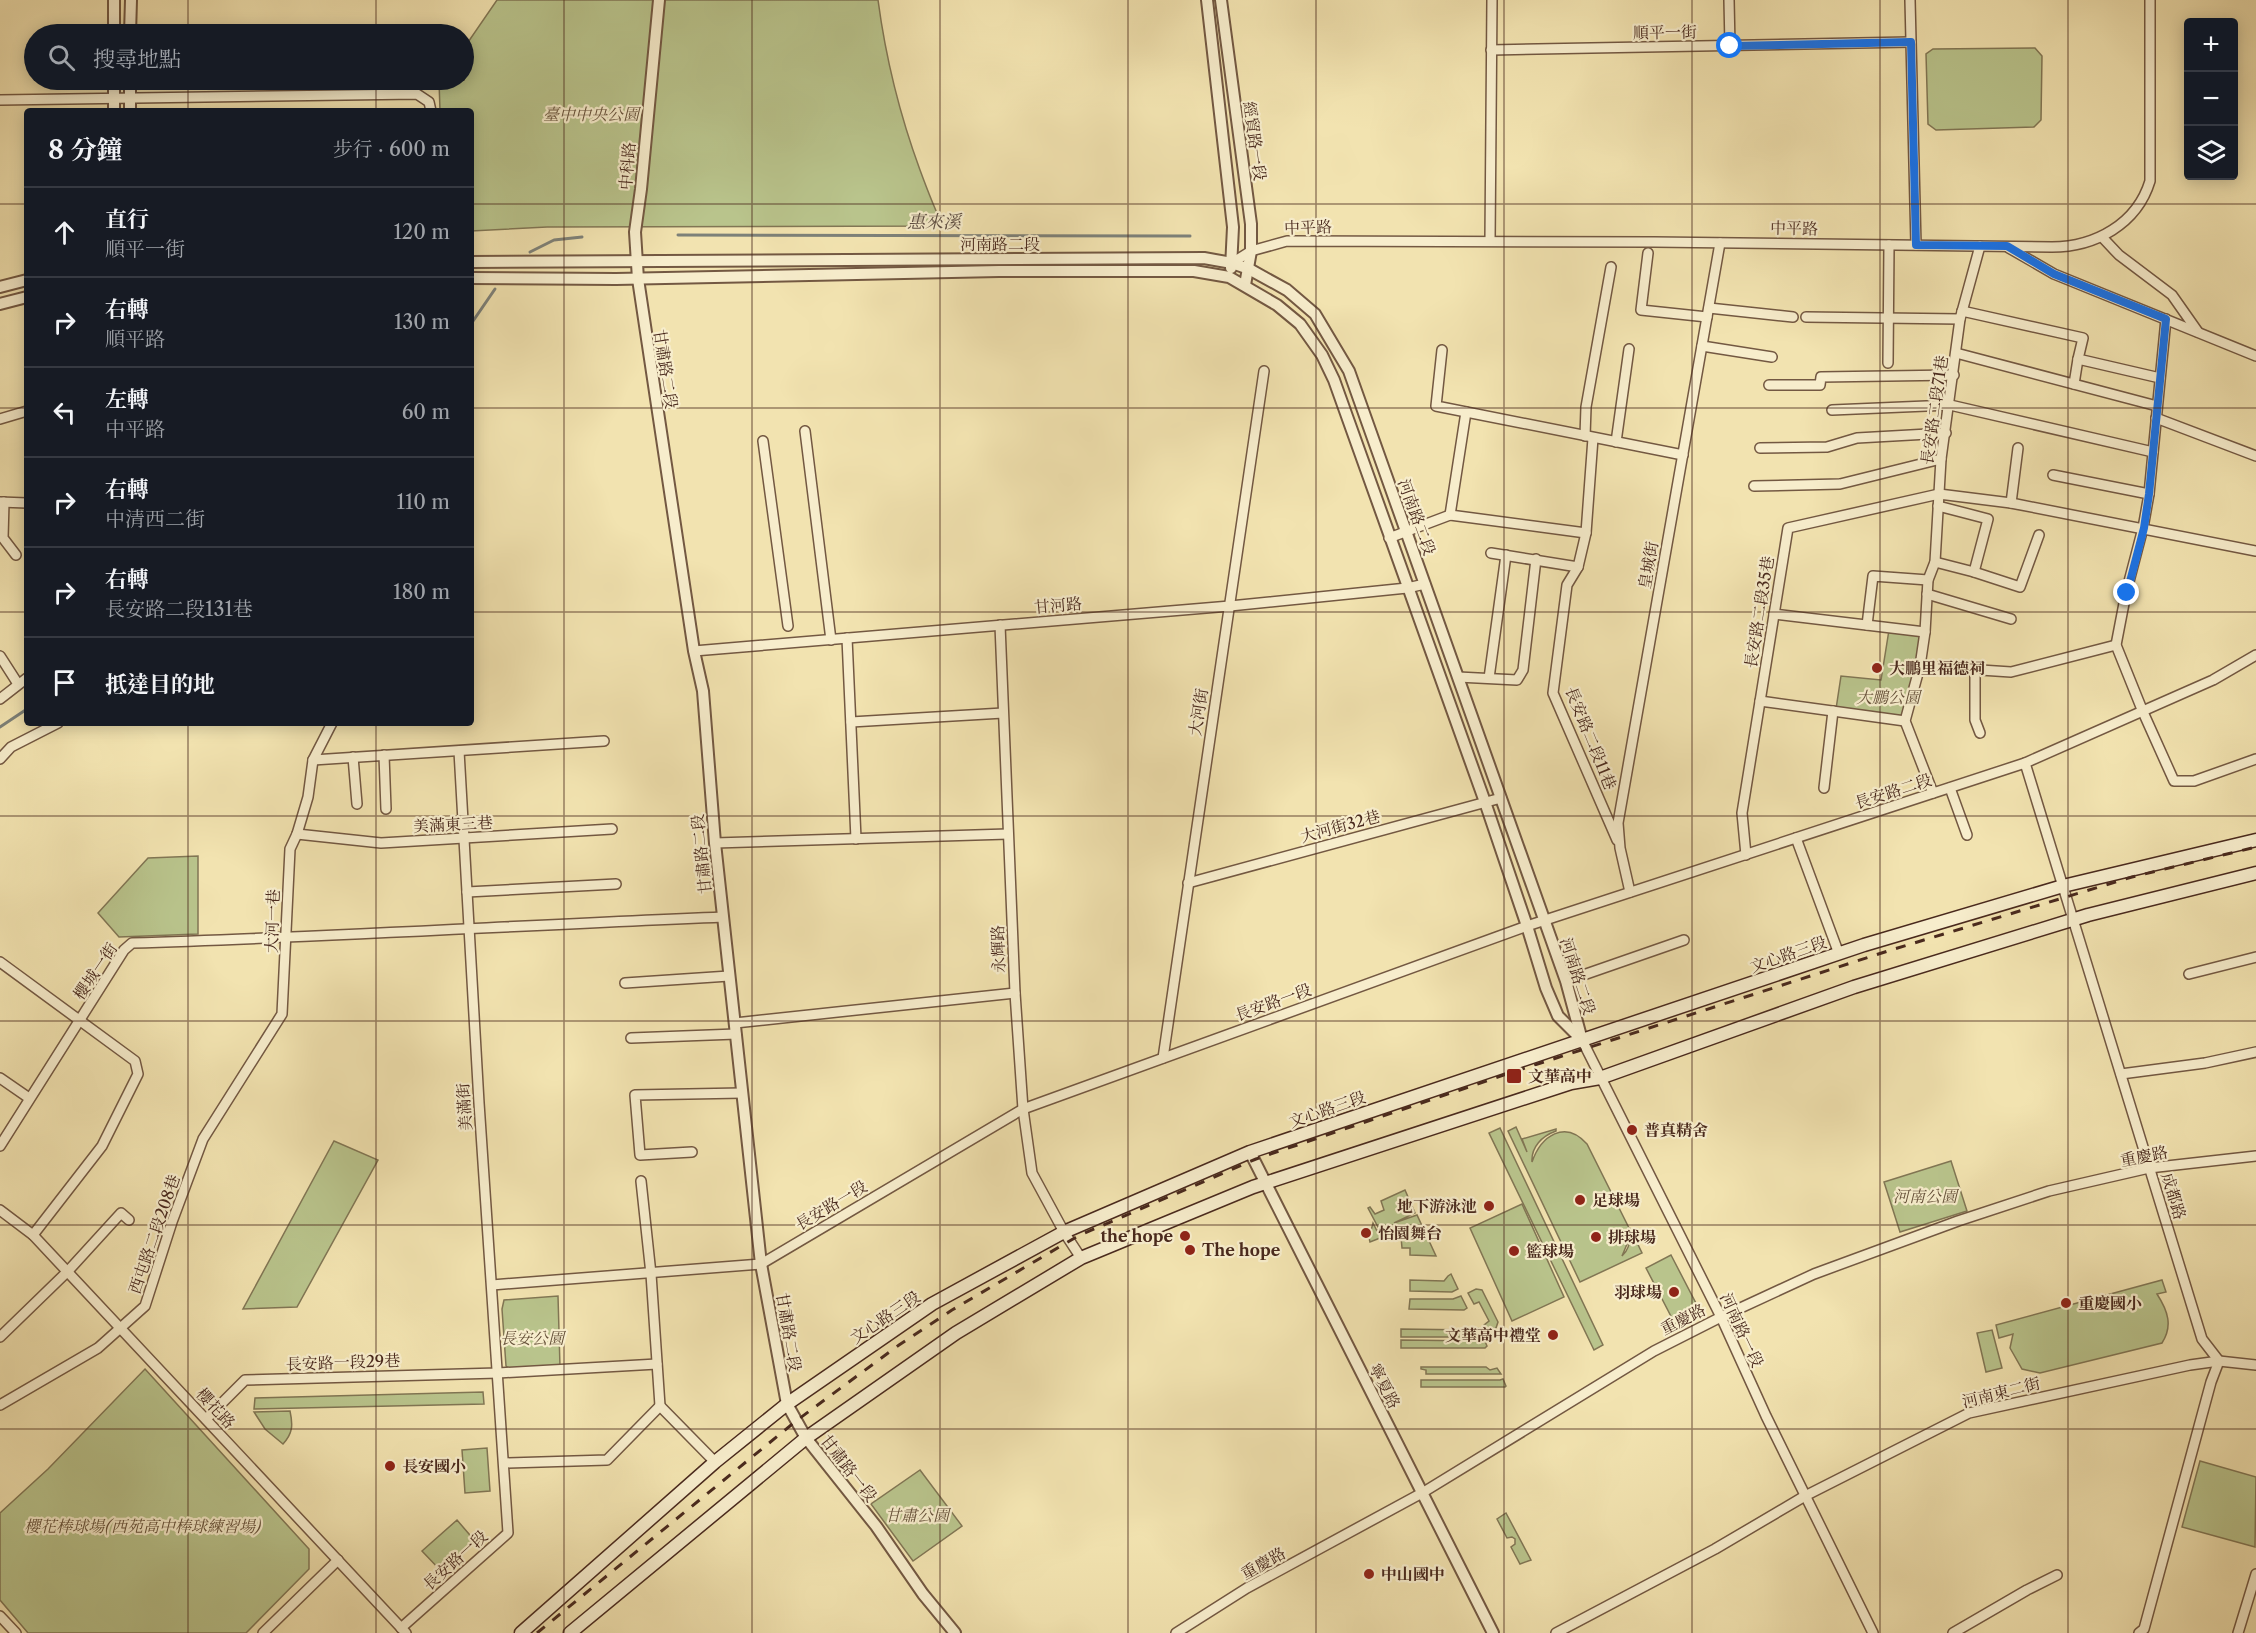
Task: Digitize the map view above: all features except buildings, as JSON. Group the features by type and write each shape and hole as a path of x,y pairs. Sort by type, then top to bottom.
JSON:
{"main road":[{"name":"文心路三段","path":"521,1633 715,1462 787,1404 932,1304 1064,1232 1250,1152 1839,954 2063,886 2256,840"},
{"path":"570,1633 806,1438 956,1333 1081,1258 1266,1183 1571,1083 1600,1078 1854,987 2074,920 2256,873"}],"street":[{"path":"114,0 114,24"},
{"path":"130,24 131,0"},
{"name":"中科路","path":"636,262 635,232 659,0"},
{"name":"經貿路一段","path":"1207,0 1233,226 1232,263 1229,278"},
{"name":"經貿路一段","path":"1221,0 1251,224 1251,251 1245,285"},
{"path":"1490,241 1492,0"},
{"path":"1729,0 1730,46"},
{"path":"1910,0 1916,245"},
{"name":"中平路","path":"1232,263 1251,251 1287,242 1679,242 2066,247 2088,243 2102,237 2126,220 2144,197 2150,181 2150,0"},
{"name":"順平一街","path":"1491,50 1911,42"},
{"path":"114,90 114,108"},
{"path":"130,90 130,108"},
{"path":"0,100 417,94 429,102 430,108"},
{"path":"2102,237 2119,255 2172,295 2198,332"},
{"name":"皇城街","path":"1630,892 1620,848 1618,823 1720,243"},
{"path":"1888,363 1889,245"},
{"name":"長安路二段71巷","path":"1905,722 1920,666 1925,632 1928,580 1935,562 1941,459 1961,315 1980,246"},
{"path":"2007,246 2054,274 2256,356"},
{"path":"1648,253 1641,310 1793,317"},
{"name":"河南路二段","path":"474,262 1204,258 1249,269 1287,290 1316,314 1349,371 1566,981 1582,1040"},
{"name":"甘肅路二段","path":"636,262 693,651 703,691 715,843 761,1264 787,1404 806,1438"},
{"name":"長安路二段11巷","path":"1611,267 1586,407 1589,437 1586,533 1578,567 1567,585 1553,693 1620,848"},
{"name":"河南路二段","path":"474,278 638,279 999,271 1194,271 1229,278 1277,304 1300,324 1322,355 1334,380 1485,802 1546,988 1558,1016 1582,1040"},
{"path":"0,287 24,281"},
{"path":"0,304 24,298"},
{"path":"1806,317 1888,318 1961,315 2083,338 2074,384"},
{"path":"2166,319 2144,528 2116,645 2174,781 2194,781 2256,759"},
{"path":"1702,346 1772,357"},
{"path":"1616,442 1629,349"},
{"path":"1442,350 1436,406 1683,455"},
{"path":"1956,353 2157,406"},
{"path":"2078,359 2160,378"},
{"name":"大河街","path":"1163,1058 1264,371"},
{"path":"1769,385 1820,385 1821,377 1954,375"},
{"path":"1832,410 1950,405 2153,452"},
{"path":"0,419 24,412"},
{"path":"1450,515 1466,412"},
{"path":"2156,418 2256,456"},
{"path":"805,431 831,640"},
{"path":"1760,448 1827,447 1857,438 1946,433"},
{"path":"763,441 788,626"},
{"path":"2011,503 2018,448"},
{"path":"1754,486 1840,484 1941,459"},
{"path":"2053,475 2149,494"},
{"path":"1939,494 2011,503 2256,551"},
{"name":"長安路二段35巷","path":"1746,855 1742,813 1788,528 1939,494"},
{"path":"16,555 3,538 2,502 24,503"},
{"path":"1938,506 1988,519 1974,572"},
{"path":"1389,538 1450,515 1586,533"},
{"path":"1935,562 2020,587 2039,535"},
{"path":"1491,552 1578,567"},
{"path":"1489,678 1506,555"},
{"path":"1458,677 1517,680 1523,670 1536,559"},
{"path":"1867,625 1873,576 1928,580"},
{"name":"甘河路","path":"693,651 1230,606 1407,588 1425,584"},
{"path":"1927,594 2011,619"},
{"path":"1773,614 1925,632"},
{"name":"永輝路","path":"1000,626 1014,993 1023,1109 1032,1173 1081,1258"},
{"path":"847,638 856,839"},
{"path":"1920,666 2011,672 2116,645"},
{"name":"長安路二段","path":"1527,926 2025,763 2213,680 2256,655"},
{"path":"0,656 18,684"},
{"path":"1975,670 1975,720 1980,733"},
{"path":"0,699 24,680"},
{"path":"1760,701 1905,722 1933,793"},
{"path":"1824,788 1833,711"},
{"path":"851,722 1003,713"},
{"path":"0,759 11,747 52,726"},
{"name":"大河一巷","path":"220,1109 282,1014 290,849 308,797 313,760 330,726"},
{"path":"313,760 604,741"},
{"name":"美滿街","path":"459,751 468,927 492,1285"},
{"path":"384,755 386,809"},
{"path":"353,757 357,804"},
{"name":"成都路","path":"2025,763 2202,1339 2219,1361"},
{"path":"1950,788 1967,835"},
{"name":"大河街32巷","path":"1188,883 1501,798"},
{"name":"美滿東三巷","path":"297,834 381,843 612,829"},
{"path":"715,843 1008,834"},
{"path":"1796,838 1839,954"},
{"path":"467,892 616,884"},
{"path":"287,938 468,927 723,917"},
{"name":"長安路一段","path":"404,1630 508,1533 492,1285 761,1264 1023,1109 1527,926"},
{"name":"櫻城一街","path":"0,1146 124,950 132,943 287,938"},
{"path":"1566,981 1684,940"},
{"path":"2189,974 2256,957"},
{"path":"0,962 135,1061 138,1074 102,1146 33,1235"},
{"path":"625,983 729,976"},
{"path":"631,1038 735,1028 1014,993"},
{"name":"河南路一段","path":"1582,1040 1721,1317 1766,1416 1873,1633"},
{"path":"2121,1074 2205,1063 2256,1052"},
{"path":"0,1077 29,1098"},
{"path":"692,1152 640,1155 635,1095 742,1092"},
{"name":"西屯路二段208巷","path":"0,1405 98,1348 146,1306 172,1222 203,1139 220,1109"},
{"name":"寧夏路","path":"1250,1152 1493,1633"},
{"name":"重慶路","path":"1176,1633 1247,1588 1422,1493 1654,1351 1814,1274 1958,1221 2049,1191 2149,1168 2256,1156"},
{"path":"641,1181 651,1274 660,1406 715,1462"},
{"name":"櫻花路","path":"0,1210 33,1235 68,1271 404,1630"},
{"path":"0,1337 68,1271 121,1213 129,1220"},
{"path":"2139,1633 2144,1629 2211,1382 2219,1361"},
{"name":"河南東二街","path":"1556,1633 1715,1549 1805,1496 1969,1413 2179,1367 2219,1361 2256,1365"},
{"name":"長安路一段29巷","path":"206,1419 245,1380 498,1373 657,1364"},
{"path":"504,1463 607,1460 660,1406"},
{"name":"甘肅路一段","path":"806,1438 876,1526 923,1593 955,1633"},
{"path":"265,1632 338,1560"},
{"path":"2238,1633 2256,1574"},
{"path":"1953,1633 2057,1575"},
{"path":"0,1616 16,1633"}],"green space":[{"name":"臺中中央公園","path":"497,0 878,0 889,65 906,128 943,226 547,227 474,231 474,108 440,108 439,90 474,90 474,33"},
{"path":"2035,48 2042,56 2041,120 2034,127 1936,130 1928,124 1926,54 1933,49"},
{"name":"大鵬公園","path":"1889,630 1922,634 1917,667 1903,717 1836,709 1841,676 1881,680"},
{"path":"198,856 198,934 119,937 98,913 148,858"},
{"path":"1516,1127 1527,1152 1522,1139 1556,1129 1535,1147 1532,1162 1541,1145 1555,1134 1570,1133 1587,1144 1629,1228 1630,1236 1630,1228 1642,1253 1580,1282 1508,1131","holes":["1630,1237 1627,1250 1622,1256"]},
{"path":"1500,1128 1603,1345 1594,1350 1489,1133"},
{"path":"334,1141 378,1160 297,1307 243,1309"},
{"name":"河南公園","path":"1951,1161 1967,1211 1900,1232 1884,1182"},
{"path":"1405,1190 1415,1213 1394,1223 1417,1215 1436,1256 1410,1255 1410,1248 1402,1248 1401,1237 1397,1227 1398,1231 1370,1242 1373,1223 1377,1231 1379,1229 1368,1208 1370,1207 1375,1214 1384,1210 1381,1201"},
{"path":"1522,1204 1564,1297 1512,1321 1470,1228"},
{"name":"羽球場","path":"1671,1255 1700,1311 1675,1324 1646,1268"},
{"path":"1451,1274 1458,1289 1452,1292 1410,1291 1410,1280 1444,1281"},
{"path":"2162,1280 2166,1292 2157,1294 2164,1306 2168,1325 2162,1343 2040,1373 2022,1369 2010,1348 2013,1334 1999,1338 1996,1325"},
{"path":"1476,1289 1482,1290 1498,1322 1496,1328 1487,1332 1484,1325 1489,1321 1479,1302 1474,1304 1468,1293"},
{"name":"長安公園","path":"558,1296 560,1367 514,1373 506,1366 502,1309 504,1300"},
{"path":"1461,1296 1467,1308 1464,1310 1409,1309 1410,1299 1453,1299"},
{"path":"1478,1328 1481,1334 1474,1337 1401,1337 1401,1329 1472,1330"},
{"path":"1992,1330 2002,1368 1986,1372 1977,1333"},
{"path":"1484,1339 1487,1346 1485,1348 1401,1348 1401,1340 1479,1341"},
{"path":"1421,1367 1486,1367 1490,1370 1497,1368 1501,1374 1426,1374 1426,1370"},
{"name":"櫻花棒球場(西苑高中棒球練習場)","path":"145,1369 309,1549 309,1569 246,1633 28,1633 0,1600 0,1513 48,1469"},
{"path":"1503,1379 1505,1387 1421,1387 1421,1380"},
{"path":"483,1392 484,1404 254,1409 255,1398"},
{"path":"290,1411 291,1429 283,1444 265,1429 254,1412"},
{"path":"487,1448 490,1491 465,1493 462,1450"},
{"path":"2200,1461 2256,1477 2255,1547 2182,1527"},
{"name":"甘肅公園","path":"920,1470 962,1526 913,1561 871,1504"},
{"path":"1506,1513 1531,1560 1520,1564 1511,1547 1515,1544 1515,1539 1507,1538 1497,1519"},
{"path":"457,1520 475,1541 441,1571 422,1551"}],"waterway":[{"name":"惠來溪","path":"678,235 1190,236"},
{"name":"惠來溪","path":"530,252 554,240 582,237"},
{"name":"惠來溪","path":"474,320 495,289"},
{"name":"惠來溪","path":"0,727 24,711"}],"railway":[{"path":"537,1633 796,1421 899,1345 952,1310 1078,1236 1256,1159 1513,1072 1891,950 2132,877 2256,847"}],"place":[{"name":"大鵬里福德祠","path":"1877,668"},
{"name":"文華高中","path":"1514,1076"},
{"name":"普真精舍","path":"1632,1130"},
{"name":"足球場","path":"1580,1200"},
{"name":"地下游泳池","path":"1489,1206"},
{"name":"怡園舞台","path":"1366,1233"},
{"name":"the hope","path":"1185,1236"},
{"name":"排球場","path":"1596,1237"},
{"name":"The hope","path":"1190,1250"},
{"name":"籃球場","path":"1514,1251"},
{"name":"羽球場","path":"1674,1292"},
{"name":"重慶國小","path":"2066,1303"},
{"name":"文華高中禮堂","path":"1553,1335"},
{"name":"長安國小","path":"390,1466"},
{"name":"中山國中","path":"1369,1574"}],"route":[{"path":"1730,46 1911,42 1916,245 2007,246 2054,274 2166,319 2149,494 2144,528 2127,593"}]}
